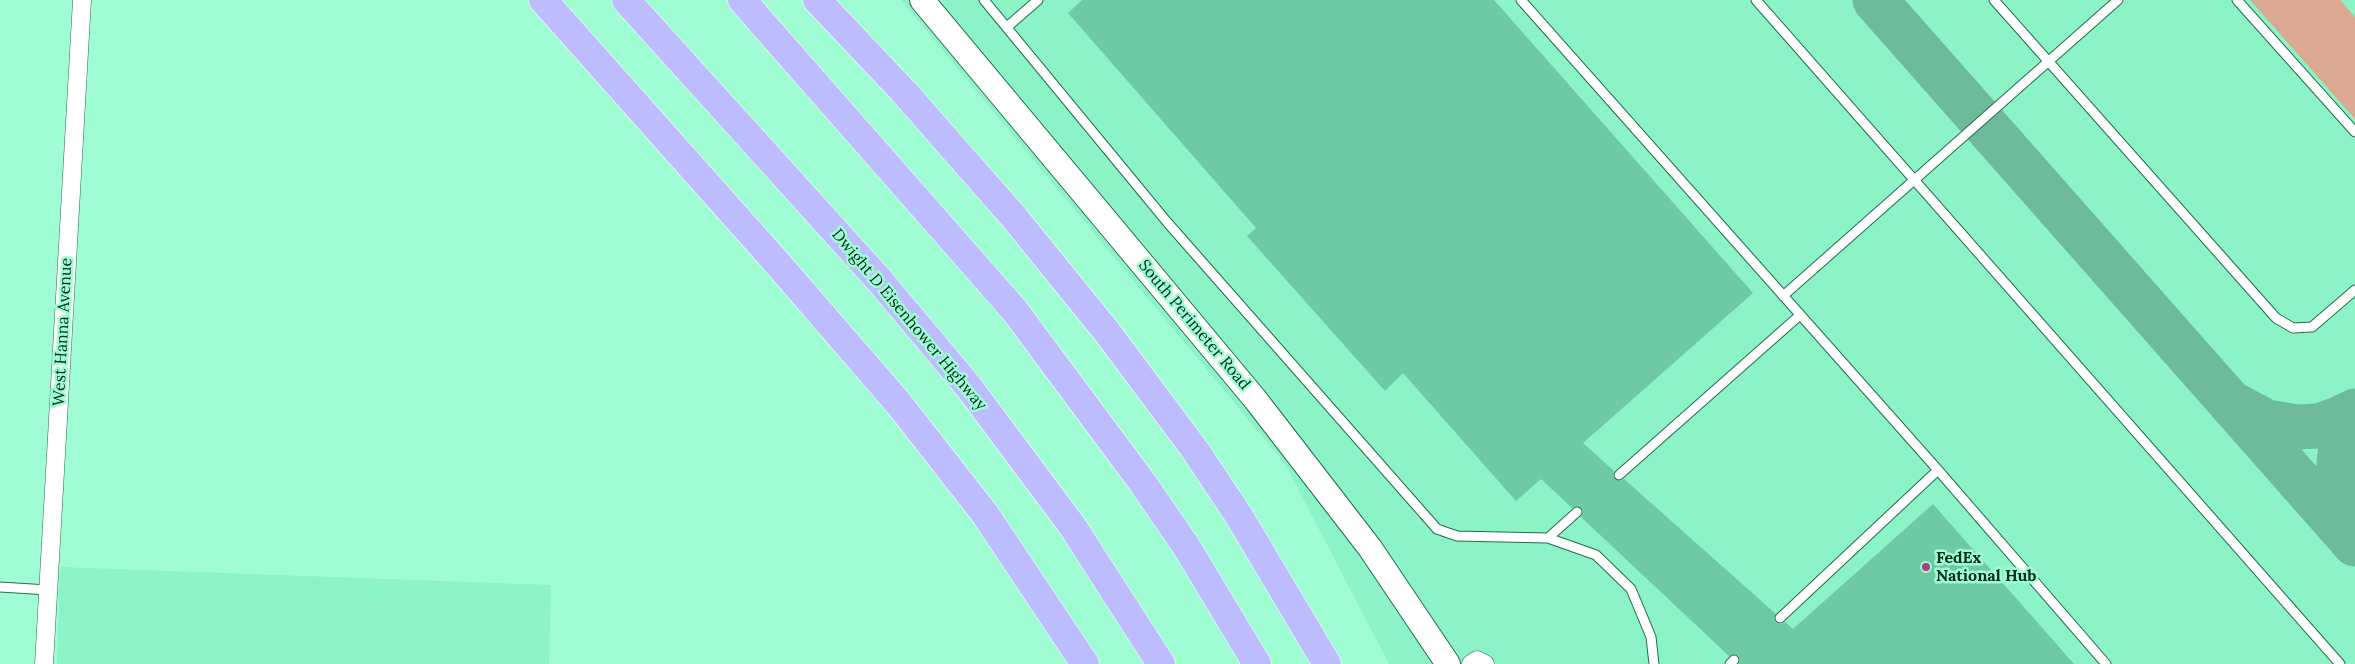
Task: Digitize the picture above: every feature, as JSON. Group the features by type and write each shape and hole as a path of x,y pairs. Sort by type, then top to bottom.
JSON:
{"highway":[{"path":"543,0 798,287 899,404 984,514 1085,664"},
{"name":"Dwight D Eisenhower Highway","path":"626,0 880,281 962,379 1073,528 1161,664"},
{"path":"742,0 1021,318 1105,429 1148,490 1186,546 1257,664"},
{"path":"817,0 905,93 961,157 1107,332 1195,450 1239,516 1328,664"}],"street":[{"name":"West Hanna Avenue","path":"44,664 82,0"},
{"name":"South Perimeter Road","path":"922,0 1255,399 1370,548 1448,664"},
{"path":"1472,664 1477,660 1485,664"}],"lane":[{"path":"984,0 1167,222 1437,529 1457,536 1548,538 1596,555 1632,590 1651,637 1654,664"},
{"path":"1007,27 1038,0"},
{"path":"1522,0 1938,470 2106,664"},
{"path":"1756,0 2340,664"},
{"path":"1994,0 2269,312 2284,324 2302,330 2312,327 2355,290"},
{"path":"1783,296 2118,0"},
{"path":"2237,0 2355,132"},
{"path":"1620,475 1800,315"},
{"path":"1780,618 1912,497 1938,470"},
{"path":"1548,538 1577,512"},
{"path":"0,587 48,590"}],"shaded area":[{"path":"901,0 2355,0 2355,664 1389,664 1285,464"},
{"path":"2250,0 2340,0 2355,17 2355,119"},
{"path":"60,567 551,585 549,664 57,664"}],"building":[{"path":"1082,0 1494,0 1753,293 1583,443 1614,471 1613,476 1615,479 1620,481 1624,479 1776,614 1774,619 1776,623 1781,624 1785,622 1793,629 1933,504 2074,664 1739,664 1740,659 1738,655 1729,656 1581,517 1583,511 1581,508 1576,506 1572,508 1541,479 1516,501 1403,373 1385,391 1247,236 1256,228 1068,13"}],"taxiway":[{"path":"1875,0 2355,544"},
{"path":"2235,405 2267,422 2296,427 2319,426 2355,411"},
{"path":"2351,537 2343,518 2337,484 2340,454 2355,417"}],"place":[{"name":"FedEx National Hub","path":"1926,567"}]}
